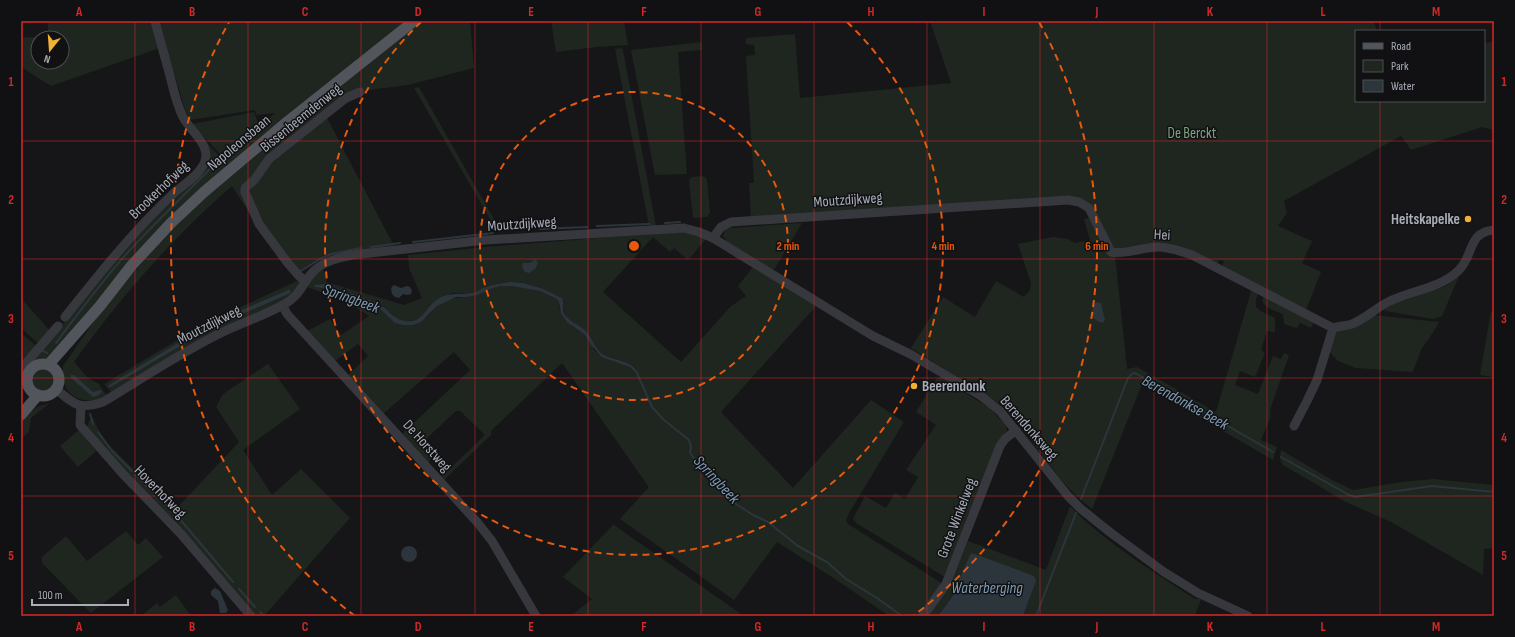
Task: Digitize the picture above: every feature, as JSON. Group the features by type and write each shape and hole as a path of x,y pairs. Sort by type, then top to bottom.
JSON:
{"main road":[{"name":"Napoleonsbaan","path":"53,367 132,265 171,223 204,192 287,122 414,21"},
{"path":"44,363 53,367 59,380 56,389 48,395 34,392 23,375 34,366 44,363"},
{"path":"21,404 34,392"},
{"path":"21,415 34,392"}],"street":[{"name":"Brookerhofweg","path":"65,317 128,239 200,170 204,163 206,155 201,142 190,129 177,103 155,21"},
{"name":"Bissenbeemdenweg","path":"306,280 300,276 287,262 259,224 245,188 255,179 269,159 346,98 360,92"},
{"name":"Hei","path":"1001,203 1068,200 1079,202 1090,208 1111,252 1118,253 1157,247 1172,249 1192,255 1333,328"},
{"name":"Moutzdijkweg","path":"81,406 89,407 103,402 197,345 225,330 283,306 297,296 306,280 317,268 326,262 352,255 479,241 684,228 713,238 721,227 731,222 1001,203"},
{"path":"1294,426 1317,380 1333,328 1352,324 1388,302 1445,281 1460,270 1467,258 1471,245 1477,236 1486,231 1494,230"},
{"name":"Berendonksweg","path":"713,238 873,336 912,355 980,396 1000,411 1068,496 1081,509 1164,572 1198,593 1248,616"},
{"name":"De Horstweg","path":"283,306 287,314 477,522 492,541 536,616"},
{"path":"23,375 58,326"},
{"path":"56,389 72,402 81,406"},
{"name":"Hoverhofweg","path":"81,406 80,425 123,474 181,534 251,616"},
{"name":"Grote Winkelweg","path":"923,616 946,584 1000,446 1005,439 1016,430"}],"green space":[{"path":"48,21 153,21 160,48 51,86 21,67 21,33 22,37 30,37 30,70 70,70 70,30 48,30"},
{"path":"158,21 409,21 229,167 51,358 36,362 24,369 36,357 95,283 138,233 202,172 202,137 222,159 275,113 256,115 255,110 190,120 185,109"},
{"path":"422,21 470,21 474,68 408,85 353,92 247,184 240,186 257,225 232,186 188,226 128,292 74,362 88,378 99,384 106,397 97,400 80,399 68,391 63,376 63,366 101,311 158,244 190,212 235,171"},
{"path":"551,21 624,21 628,45 556,52"},
{"name":"De Berckt","path":"930,21 1374,21 1377,30 1355,30 1355,102 1485,102 1485,44 1494,41 1494,130 1482,127 1411,150 1401,136 1284,201 1287,213 1278,226 1312,241 1302,263 1321,272 1306,310 1222,267 1224,261 1219,260 1217,264 1190,251 1116,251 1091,209 1074,203 751,219 749,183 754,183 746,56 755,55 754,45 746,44 746,38 795,34 800,98 951,83"},
{"path":"702,42 702,50 678,52 687,174 655,175 631,50"},
{"path":"621,48 623,50 656,226 649,226 615,49"},
{"path":"419,87 499,228 497,231 414,88"},
{"path":"254,112 259,125 221,155 192,124"},
{"path":"326,116 394,246 346,252 323,258 300,272 260,224 247,192 270,160"},
{"path":"703,176 707,179 710,213 707,217 693,218 689,180 692,177"},
{"path":"1090,218 1115,255 1127,369 1137,367 1216,412 1252,288 1259,292 1256,299 1256,307 1260,311 1275,318 1275,332 1267,331 1261,350 1265,353 1255,377 1240,371 1235,385 1258,394 1273,356 1281,359 1284,353 1289,355 1270,410 1271,416 1261,440 1277,447 1273,460 1142,384 1092,509 1061,480 1028,436 1002,405 911,348 943,297 975,317 996,281 1024,297 1030,290 1031,283 1018,244 1053,237 1068,239 1075,243 1090,240 1084,219"},
{"path":"802,223 774,270 728,243 723,236 725,229 730,228"},
{"path":"674,232 689,233 707,238 688,260 674,248 670,252 653,237 603,292 681,362 730,307 746,296 738,286 753,267 816,306 721,412 793,488 871,400 904,422 846,520 848,524 940,582 941,585 921,616 889,616 777,542 734,600 620,519 648,488 648,486 562,363 491,431 491,435 443,481 440,478 485,435 460,411 456,411 424,441 423,446 431,458 428,464 401,435 470,370 454,352 383,414 347,376 368,356 358,344 335,361 307,331 330,319 341,335 369,316 346,301 307,287 313,277 323,269 327,278 326,282 404,305 422,298 409,268 408,255 485,247","holes":["500,283 523,283 541,288 551,294 559,296 563,303 563,309 568,318 587,332 600,352 634,366 638,375 630,367 595,351 585,335 573,327 559,307 559,302 557,299 540,291 521,287 501,286 490,289 478,295 449,299 437,306 427,317 403,325 374,305 353,299 328,289 315,287 325,284 378,303 397,318 411,321 418,318 430,307 452,293 471,294"]},
{"path":"1459,276 1442,316 1433,319 1385,311 1385,309 1390,305 1446,286"},
{"path":"299,280 301,284 291,297 112,393 104,384 206,323","holes":["290,289 291,293 211,328 111,387 108,387 209,324"]},
{"path":"1265,295 1314,321 1311,328 1300,323 1297,328 1284,324 1283,315 1268,308 1263,303 1262,300"},
{"path":"21,298 50,331 32,353 23,360 21,358 21,333 35,345 38,343 21,328"},
{"path":"1491,311 1494,312 1494,377 1480,375"},
{"path":"1374,315 1439,322 1422,348 1413,371 1356,368 1338,361 1330,352 1336,332"},
{"path":"268,364 300,409 243,450 272,495 301,469 350,518 265,615 266,616 256,616 87,429 89,421 93,417 99,431 108,444 175,510 239,442 216,407 223,394"},
{"path":"43,369 51,372 54,380 51,388 43,391 35,388 32,380 35,372"},
{"path":"941,377 989,408 1006,425 1007,431 1003,437 945,577 856,523 853,519 865,496 886,508 895,493 905,499 918,477 906,470 936,425 916,412 937,378"},
{"path":"50,403 31,418 29,432 21,439 21,419 37,407"},
{"path":"79,430 96,451 78,467 60,446"},
{"path":"1281,450 1332,480 1353,490 1401,482 1433,479 1494,485 1494,548 1484,549 1483,575 1393,523 1346,502 1283,465 1280,460"},
{"path":"1070,506 1098,532 1130,556 1195,599 1201,599 1195,616 1023,616 1035,584 957,587 952,597 938,616 928,616 951,583 968,541 1046,570"},
{"path":"613,525 744,616 571,616 592,599 563,577"},
{"path":"126,531 138,545 146,538 163,557 91,613 42,563 42,557 66,536 87,561"},
{"path":"176,595 191,616 141,616 157,603 160,607"}],"water":[{"path":"535,259 538,262 536,268 529,273 525,272 522,267 523,263 530,263"},
{"path":"510,282 523,283 541,288 562,298 563,309 566,316 585,330 599,351 606,356 633,366 637,370 639,376 630,367 602,357 591,345 585,335 567,322 561,313 557,299 540,291 512,286 501,286 490,289 478,295 456,297 437,306 421,322 413,325 403,325 395,323 374,305 353,299 328,289 315,287 314,285 325,284 378,303 393,316 401,320 410,321 422,316 434,302 443,296 473,293 483,288"},
{"path":"394,285 401,288 407,286 410,287 412,291 411,294 403,294 399,298 395,297 392,294 391,288"},
{"path":"290,289 291,293 211,328 111,387 108,387 209,324"},
{"path":"1097,302 1101,303 1105,320 1103,323 1094,319 1092,314 1094,304"},
{"path":"71,375 74,375 93,392 100,390 102,392 93,397 71,378"},
{"path":"409,546 416,551 417,554 412,561 409,562 402,557 401,554 406,547"},
{"name":"Waterberging","path":"972,553 1034,576 1036,580 1035,584 1023,616 938,616 952,597"},
{"path":"215,588 220,591 228,610 226,613 220,613 218,601 211,595 211,591"}],"waterway":[{"path":"56,343 82,308 129,251 213,166"},
{"path":"665,223 680,222"},
{"path":"597,226 649,224"},
{"path":"540,229 587,227"},
{"path":"413,242 493,233"},
{"path":"371,247 400,243"},
{"path":"301,271 331,254 361,248"},
{"name":"Springbeek","path":"43,351 47,353"},
{"name":"Springbeek","path":"637,373 652,407 664,420 689,440 691,447 690,453 713,482 736,504 753,515 768,522 798,546 827,562 846,579 877,598 902,616"},
{"name":"Berendonkse Beek","path":"1081,499 1128,378 1133,373 1273,452"},
{"path":"90,414 93,424"},
{"path":"98,432 112,451 169,508"},
{"name":"Berendonkse Beek","path":"1281,457 1355,497 1432,486 1494,492"},
{"name":"Berendonkse Beek","path":"1036,616 1076,513"},
{"path":"178,517 233,582"},
{"path":"239,589 255,607"},
{"path":"260,612 264,616"}],"place":[{"name":"Heitskapelke","path":"1468,219"},
{"name":"Beerendonk","path":"914,386"}]}
